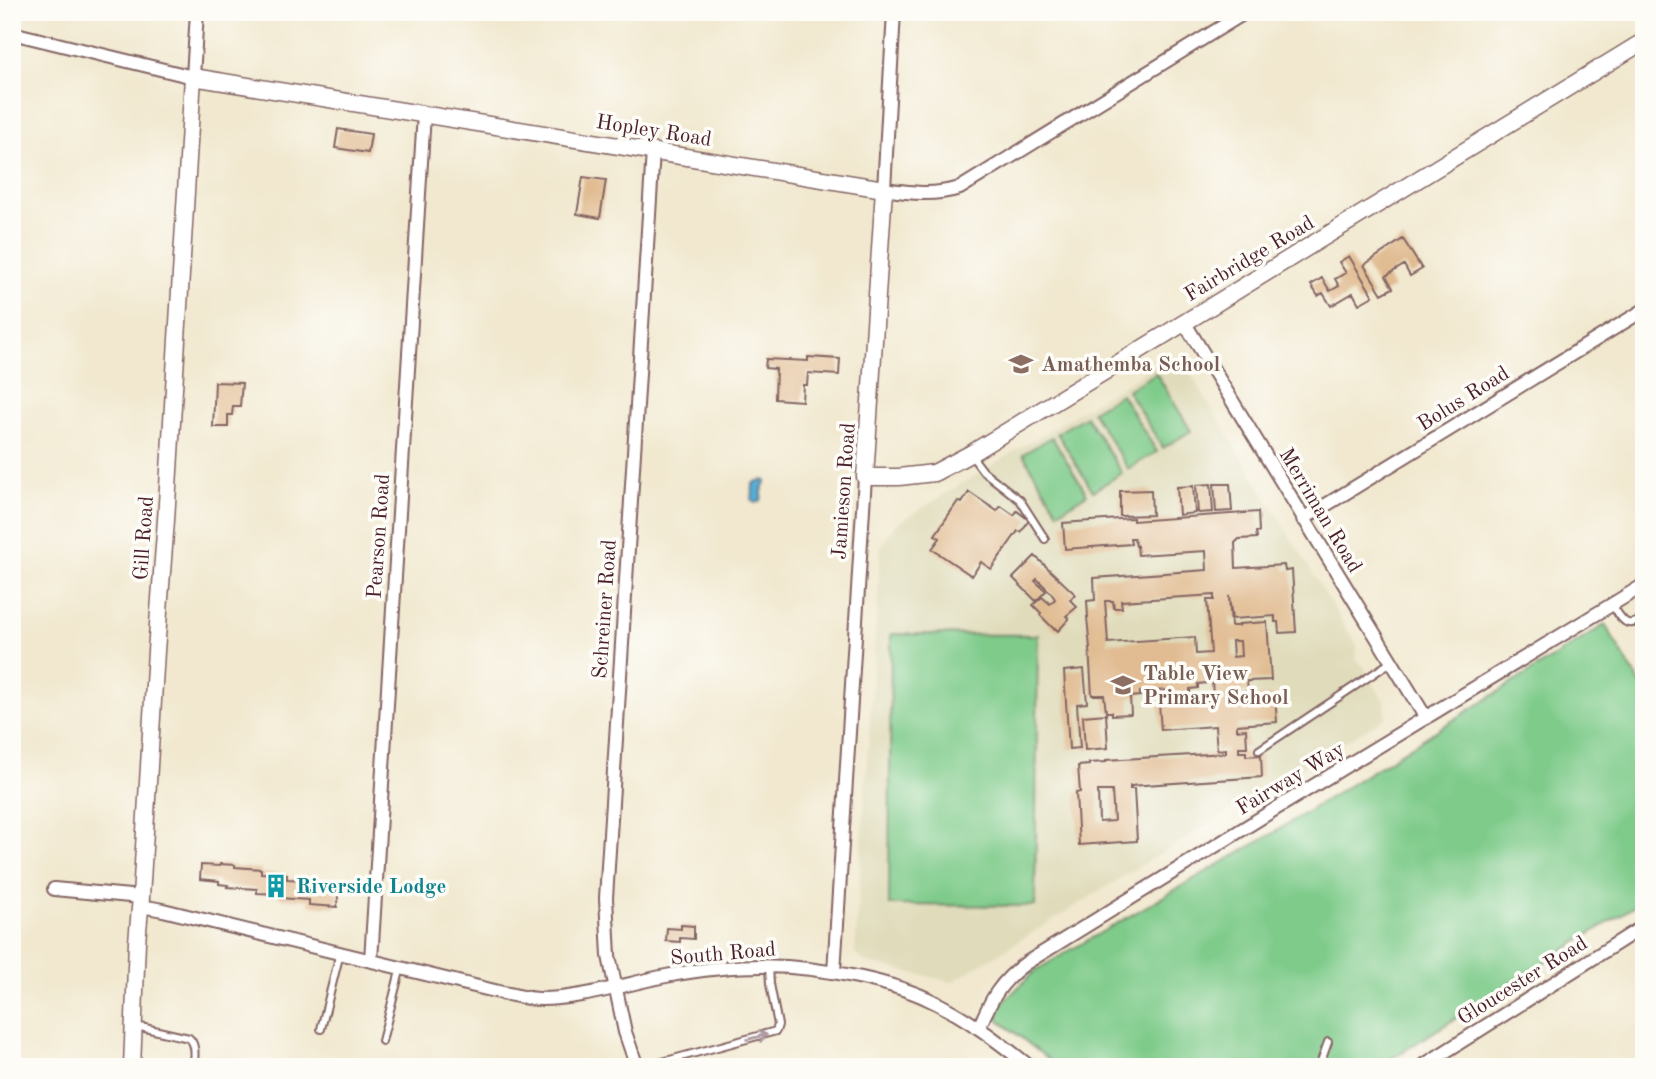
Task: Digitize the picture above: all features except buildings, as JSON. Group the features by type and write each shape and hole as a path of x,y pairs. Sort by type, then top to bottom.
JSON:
{"street":[{"name":"Gill Road","path":"132,1067 137,942 197,12"},
{"name":"Jamieson Road","path":"834,972 894,12"},
{"name":"Hopley Road","path":"12,33 193,76 924,194 944,193 960,188 1246,12"},
{"name":"Fairbridge Road","path":"865,477 934,473 970,454 1644,41"},
{"name":"Pearson Road","path":"371,960 424,114"},
{"name":"Schreiner Road","path":"637,1067 625,1032 609,956 606,898 653,151"},
{"name":"Bolus Road","path":"1303,519 1644,310"},
{"name":"Merriman Road","path":"1184,322 1426,718"},
{"name":"Fairway Way","path":"979,1028 996,992 1010,975 1026,963 1644,585"},
{"name":"South Road","path":"54,889 141,901 163,909 340,953 537,999 563,998 706,969 754,965 834,972 880,983 927,999 979,1028 1030,1067"},
{"name":"Gloucester Road","path":"1421,1067 1644,926"}],"lane":[{"path":"970,454 983,471 1020,500 1045,539"},
{"path":"1612,605 1628,624 1634,624 1644,618"},
{"path":"1259,750 1391,662"},
{"path":"321,1028 340,953"},
{"path":"643,1067 776,1031 778,1025 769,966"},
{"path":"382,1041 401,967"},
{"path":"133,1025 180,1034 192,1040 195,1048 194,1067"},
{"path":"1318,1067 1328,1042"}],"shaded area":[{"name":"Table View Primary School","path":"1168,357 1182,360 1357,646 1356,659 1385,703 1386,717 952,982 865,962 855,954 881,545 895,525"}],"green space":[{"path":"1156,373 1191,431 1163,448 1127,390"},
{"path":"1121,394 1157,452 1128,469 1092,411"},
{"path":"1086,416 1122,473 1093,491 1057,433"},
{"path":"1052,437 1087,494 1058,512 1023,454"},
{"path":"1605,625 1644,690 1644,900 1378,1067 1058,1067 999,1020 997,1008 1036,970 1270,835"},
{"path":"891,634 1038,635 1035,906 889,905"}],"water":[{"path":"762,480 766,483 761,500 755,503 752,500 753,484"}],"place":[{"name":"Amathemba School","path":"1021,364"},
{"name":"Table View Primary School","path":"1123,685"},
{"name":"Riverside Lodge","path":"276,886"}]}
